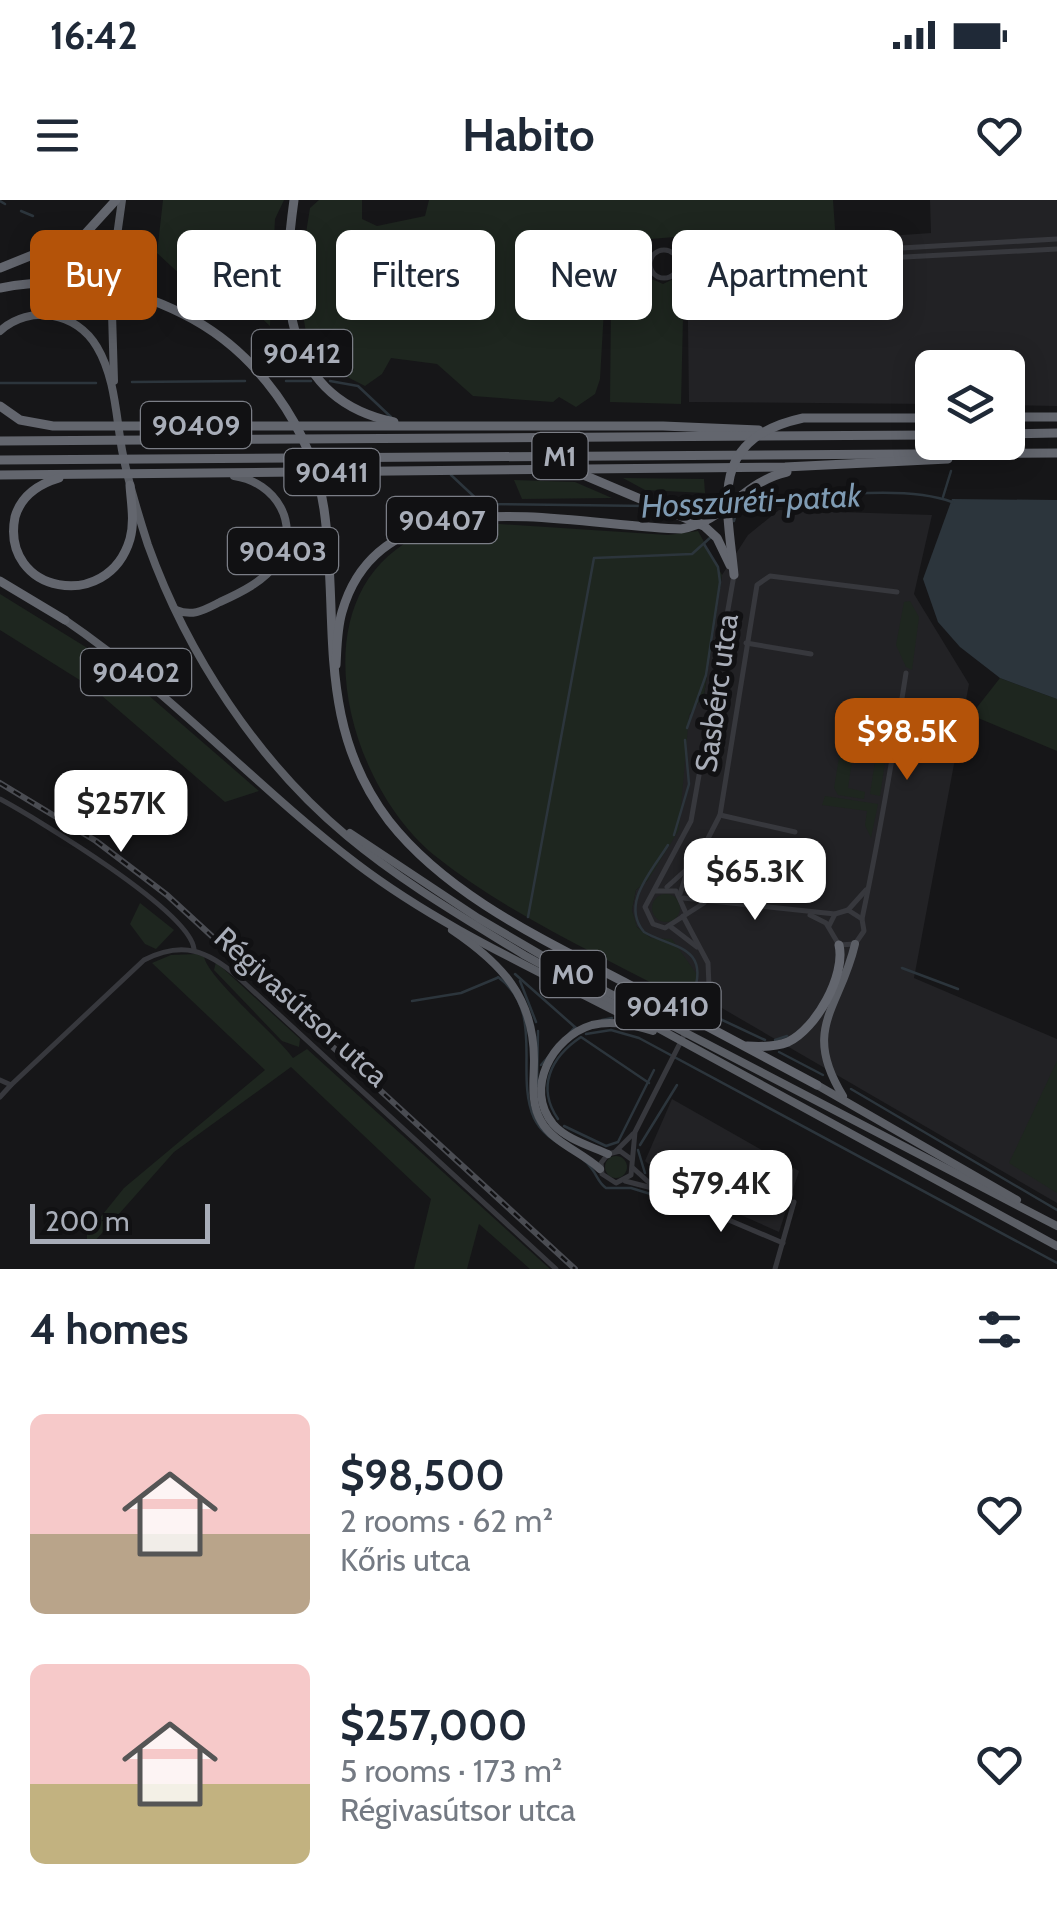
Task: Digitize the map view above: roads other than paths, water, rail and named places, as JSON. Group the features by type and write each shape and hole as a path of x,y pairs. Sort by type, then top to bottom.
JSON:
{"highway":[{"path":"119,200 110,306 116,410 130,485 149,546 176,610"},
{"path":"0,268 86,234 119,200"},
{"name":"90412","path":"294,200 286,299 292,331 306,359 332,390 359,410 392,422 431,427"},
{"path":"0,288 86,283 152,299 224,340 250,364 286,410 308,451 319,487 325,521 334,688"},
{"name":"90409","path":"0,331 23,316 40,314 81,328 106,364 116,410"},
{"name":"90409","path":"0,406 20,420 53,426 664,426 801,435"},
{"path":"1025,417 1057,416"},
{"path":"734,575 724,510 727,484 745,448 767,430 803,418 915,418"},
{"path":"1025,434 1057,433"},
{"name":"M1","path":"0,442 915,434"},
{"name":"M1","path":"1025,453 1057,453"},
{"name":"M1","path":"0,460 915,454"},
{"name":"90411","path":"0,475 822,466 915,459"},
{"name":"90407","path":"334,688 339,622 352,586 380,550 410,531 435,521 478,516 681,529 717,516 738,496 768,477 822,466"},
{"path":"566,470 619,488 704,526 717,538 734,575"},
{"name":"90403","path":"176,610 198,613 259,580 280,559 286,539 286,518 272,493 241,477 210,473"},
{"path":"77,474 47,482 29,494 18,510 12,530 17,554 32,574 60,586 96,580 120,558 131,534 130,485"},
{"name":"90402","path":"0,581 65,620 156,688 359,866 442,919 652,1026"},
{"name":"M0","path":"176,610 246,727 330,819 381,862 452,911 667,1035 1057,1246"},
{"name":"90410","path":"334,688 351,752 376,803 410,844 458,886 522,927 845,1100 1053,1224"},
{"name":"M0","path":"330,819 478,918 568,972 1053,1224"},
{"path":"442,919 510,977 530,1023 532,1094 540,1119 559,1140 600,1170"},
{"path":"744,1046 786,1042 809,1026 835,978 840,944"},
{"path":"845,1100 827,1070 821,1038 854,944"},
{"path":"612,1152 562,1132 548,1116 541,1088 549,1059 571,1035 594,1024 634,1025 667,1035"}],"street":[{"path":"903,247 1057,239"},
{"path":"903,256 1057,248"},
{"path":"700,948 671,927 653,924 646,913 646,900 686,832 696,798 734,575"},
{"name":"Sasbérc utca","path":"667,888 706,848 720,815 754,591 765,578 896,592"},
{"path":"746,643 810,654"},
{"path":"835,914 828,926 830,936 840,944 854,944 863,935 862,919 906,672"},
{"name":"Régivasútsor utca","path":"0,800 54,829 185,929 194,949 211,954 238,977 556,1269"},
{"path":"720,815 794,832"},
{"name":"Sasbérc utca","path":"682,896 688,869"},
{"path":"654,890 667,888 704,903 835,914 848,910 868,888"},
{"path":"625,1181 632,1164 636,1132 702,1006 710,972 684,914 682,896"},
{"path":"671,927 704,903"},
{"path":"848,910 862,919"},
{"path":"807,913 828,926"},
{"path":"0,1097 144,960 194,949"},
{"path":"0,1080 11,1085"},
{"path":"636,1132 612,1152 600,1170 612,1183 625,1181 656,1189 784,1243"},
{"path":"612,1152 632,1164 656,1189"},
{"path":"776,1269 794,1202"}],"waterway":[{"path":"0,201 5,204"},
{"path":"21,211 33,216"},
{"name":"Hosszúréti-patak","path":"132,382 245,381"},
{"name":"Hosszúréti-patak","path":"286,381 311,381"},
{"name":"Hosszúréti-patak","path":"330,381 358,386 391,417"},
{"name":"Hosszúréti-patak","path":"0,383 96,383"},
{"path":"943,497 951,471"},
{"name":"Hosszúréti-patak","path":"451,475 482,504 648,506"},
{"name":"Hosszúréti-patak","path":"736,505 875,493 930,496 952,502"},
{"path":"734,521 738,505"},
{"name":"Hosszúréti-patak","path":"671,507 723,506"},
{"path":"528,917 594,558 692,554 711,537"},
{"path":"687,728 706,675 720,582 718,567 704,544"},
{"path":"674,835 689,784 685,740"},
{"path":"668,845 641,888 635,910 644,932 693,957 697,966 693,995"},
{"path":"902,968 958,989"},
{"path":"515,974 576,1028"},
{"path":"498,977 513,991 521,1007 529,1100 540,1127 586,1162 606,1188 631,1188 657,1196"},
{"path":"412,1001 461,993 497,978"},
{"path":"520,981 536,1022"},
{"path":"716,1017 765,1040"},
{"path":"602,1020 612,1018"},
{"path":"541,1065 575,1027"},
{"path":"586,1034 611,1030 639,1038 1057,1263"},
{"path":"537,1085 538,1031"},
{"path":"775,1040 787,1036"},
{"path":"558,1119 548,1096 550,1074 562,1054 581,1037 649,1083"},
{"path":"779,1052 823,1075"},
{"path":"564,1126 606,1146 618,1142 654,1070"},
{"path":"640,1145 677,1085"},
{"path":"851,1089 1057,1210"},
{"path":"638,1150 645,1173"}],"railway":[{"path":"0,783 96,841 167,895 575,1269"}]}
